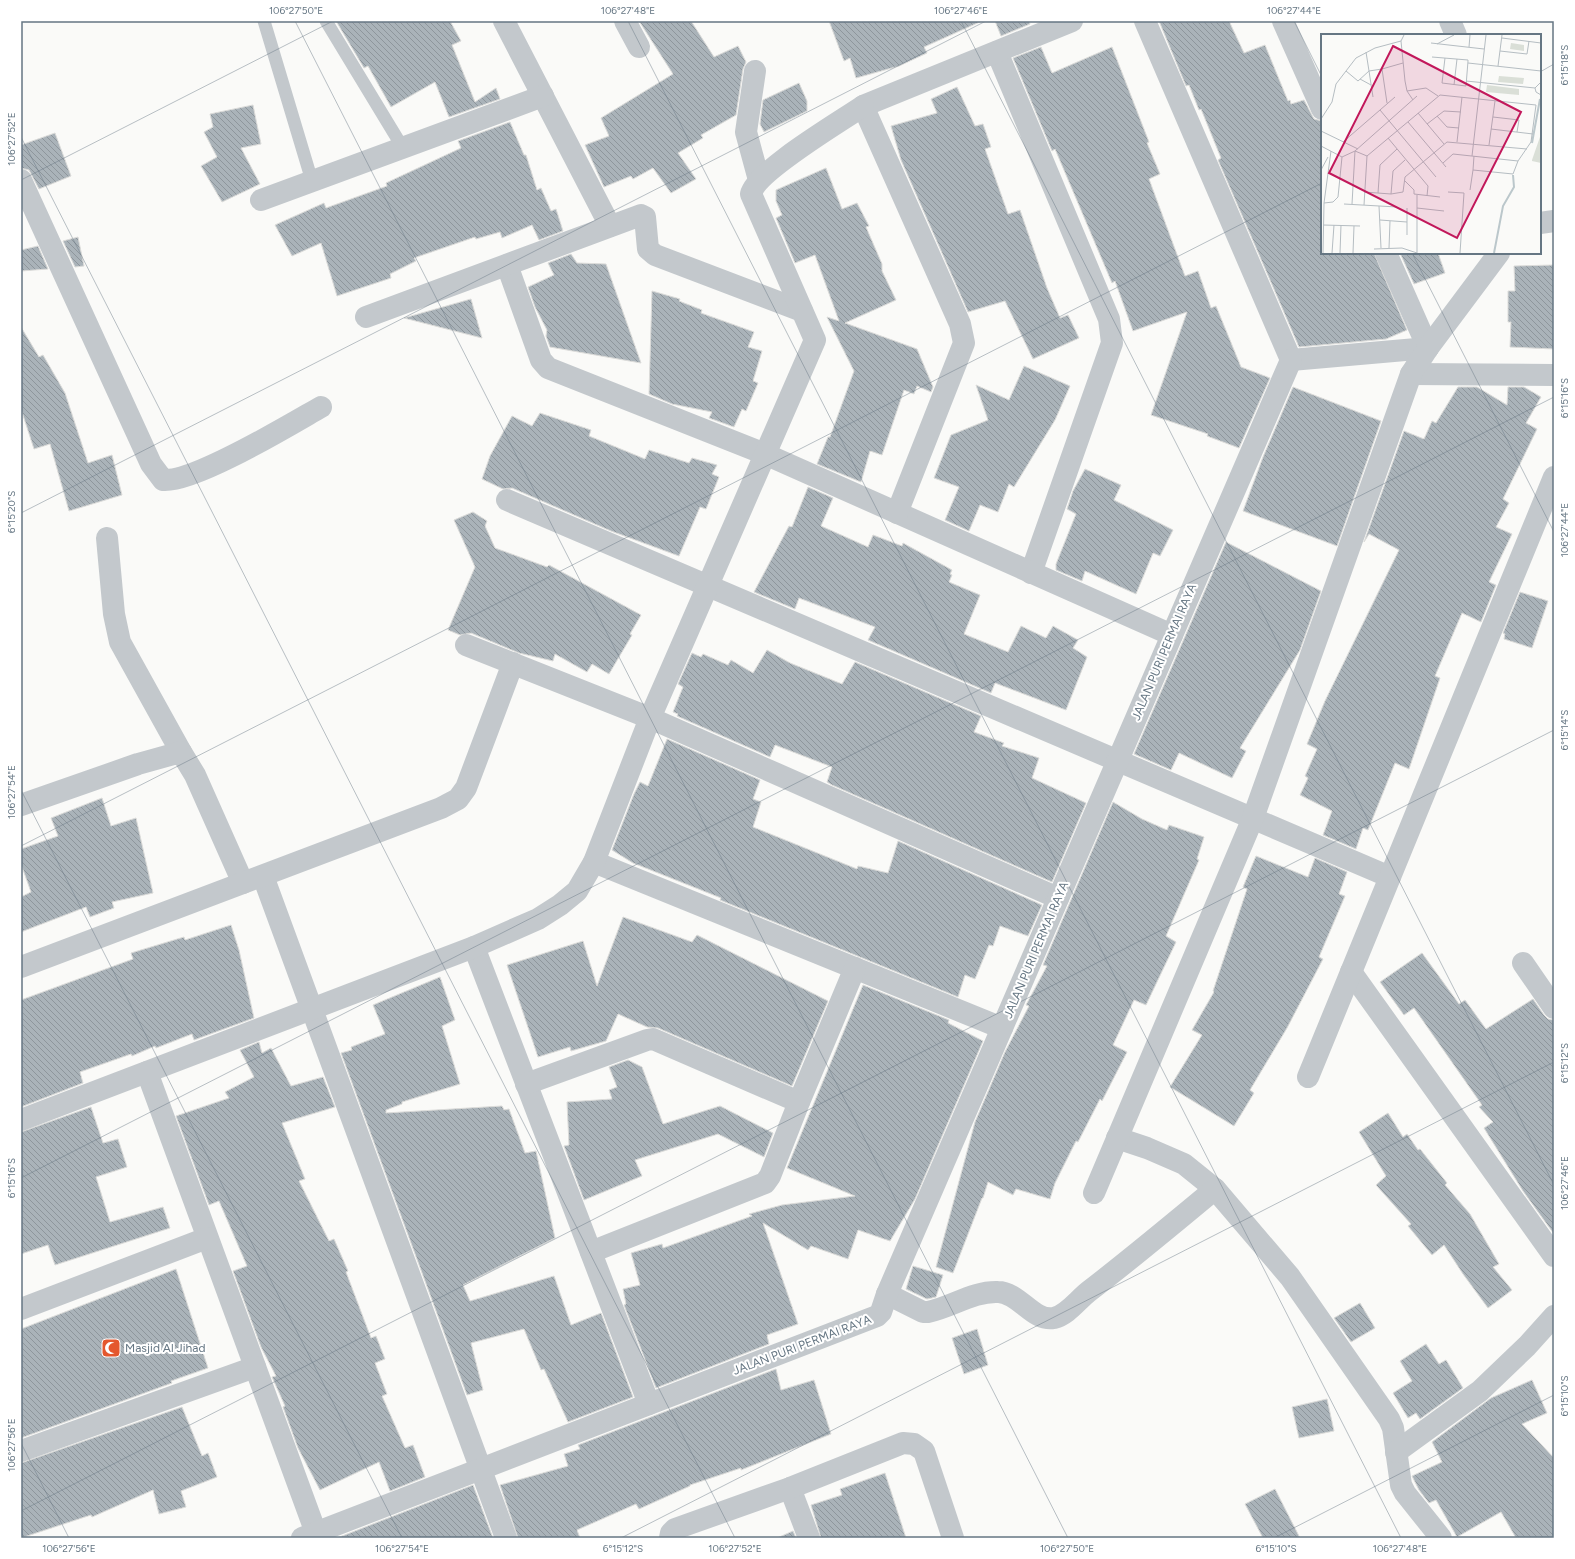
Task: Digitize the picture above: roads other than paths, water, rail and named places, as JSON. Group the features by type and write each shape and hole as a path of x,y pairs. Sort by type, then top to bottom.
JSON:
{"street":[{"path":"504,21 610,226"},
{"path":"626,21 639,47"},
{"path":"21,1120 474,947 538,919 560,905 576,891 594,862 650,718 815,340 751,194 752,188 759,180 787,157 863,106 1072,21"},
{"path":"1145,21 1291,360 1428,348"},
{"path":"1283,21 1321,107"},
{"path":"1450,21 1456,34"},
{"path":"997,52 1109,319 1112,330 1112,343 1031,573"},
{"path":"755,70 746,132 759,180"},
{"path":"261,200 543,96"},
{"path":"863,106 960,324 964,343 897,513"},
{"path":"21,180 151,464 163,480 172,481 180,479 208,467 253,445 321,407"},
{"path":"366,318 641,215 644,216 648,249 655,255 802,311"},
{"path":"1541,223 1554,221"},
{"path":"1386,254 1428,348"},
{"path":"1094,1193 1253,818 1412,374 1428,348 1498,254"},
{"path":"507,265 541,360 548,368 765,454 1172,635"},
{"name":"JALAN PURI PERMAI RAYA","path":"309,1535 877,1316 881,1312 887,1294 1291,360"},
{"path":"1412,374 1554,375"},
{"path":"1308,1077 1554,477"},
{"path":"507,500 1390,877"},
{"path":"107,538 114,614 120,642 253,880 312,1010 506,1538"},
{"path":"466,645 650,718 1058,898"},
{"path":"21,967 441,808 458,799 466,788 513,663"},
{"path":"21,805 138,764 181,752"},
{"path":"594,862 1002,1028"},
{"path":"474,947 649,1404"},
{"path":"1523,964 1554,1008"},
{"path":"591,1252 765,1183 770,1176 855,968"},
{"path":"1351,972 1554,1256"},
{"path":"526,1084 653,1039 799,1102"},
{"path":"147,1072 255,1367 309,1535"},
{"path":"1117,1138 1147,1148 1184,1164 1215,1189 1290,1277 1378,1403 1393,1428 1399,1478 1405,1493 1442,1538"},
{"path":"887,1294 923,1312 928,1312 963,1298 998,1292 1006,1294 1045,1318 1055,1318 1064,1313 1106,1280 1215,1189"},
{"path":"21,1309 207,1238"},
{"path":"1396,1452 1480,1391 1527,1346 1554,1316"},
{"path":"21,1451 255,1367"},
{"path":"670,1538 675,1529 790,1488 903,1443 914,1444 924,1451 953,1538"},
{"path":"790,1488 809,1538"}],"lane":[{"path":"264,21 312,181"},
{"path":"326,21 403,148"}],"place":[{"name":"Masjid Al Jihad","path":"111,1348"}]}
